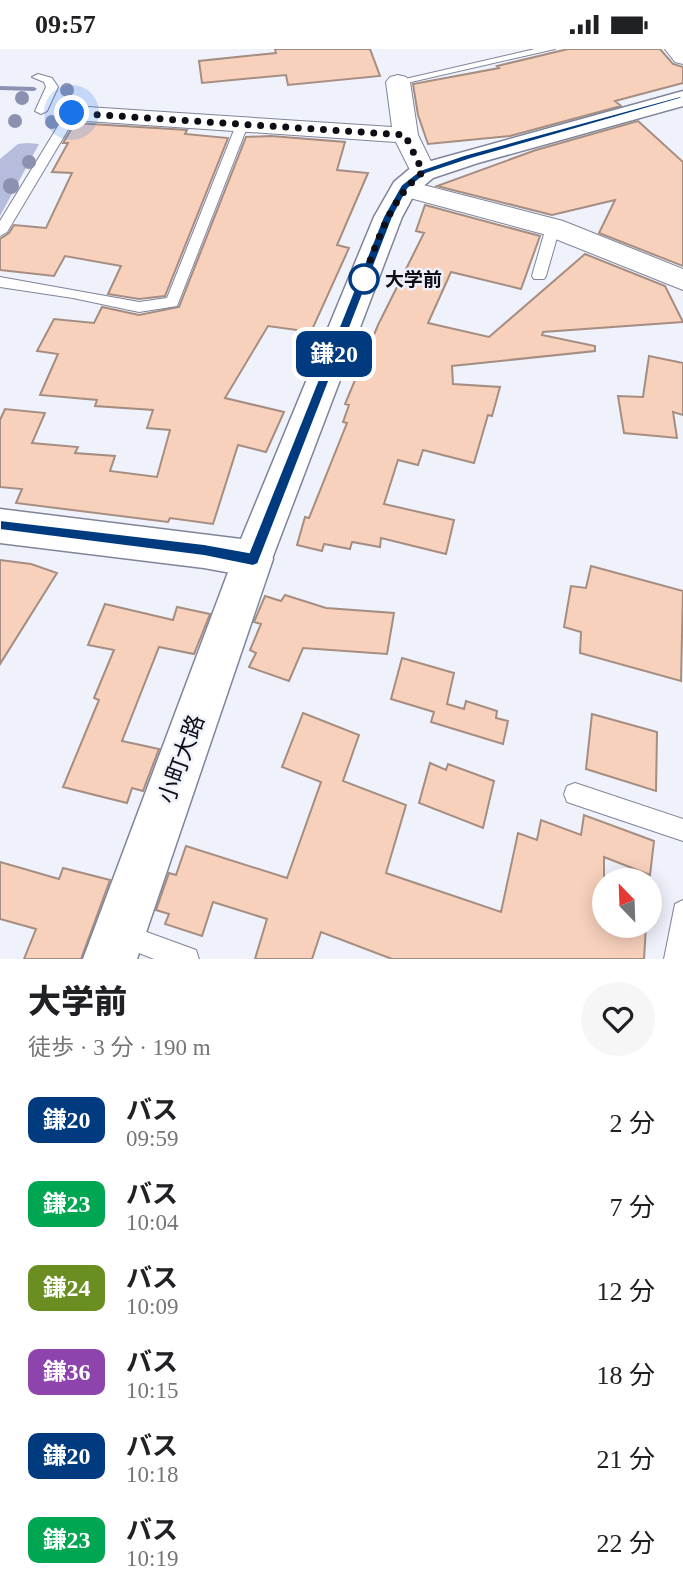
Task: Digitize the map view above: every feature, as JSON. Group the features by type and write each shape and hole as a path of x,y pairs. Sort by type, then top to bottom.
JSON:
{"main road":[{"path":"414,180 480,153 683,98"},
{"name":"小町大路","path":"114,946 253,559 388,217 414,180"},
{"path":"0,526 204,550 253,559"}],"street":[{"path":"676,49 683,57"},
{"path":"398,82 414,180 553,227 683,280"},
{"path":"72,113 405,135"}],"lane":[{"path":"398,82 550,49"},
{"path":"38,78 48,80 52,87 41,111"},
{"path":"0,232 72,113"},
{"path":"0,282 139,307 172,302 242,125"},
{"path":"539,276 553,227"},
{"path":"575,794 683,829"},
{"path":"677,959 683,912"},
{"path":"114,946 187,959"}],"shaded area":[{"path":"18,144 39,144 0,216 0,159"}],"building":[{"path":"275,49 370,49 380,76 288,85 286,75 202,83 199,61 276,53"},
{"path":"568,49 660,49 673,64 683,67 683,83 615,101 621,106 510,136 428,144 418,115 413,84 499,68 497,66"},
{"path":"638,121 683,162 683,266 599,233 615,200 552,215 437,186 536,150"},
{"path":"75,123 187,130 185,134 228,138 165,296 139,299 108,294 121,266 65,256 54,276 0,270 0,239 9,233 14,225 46,228 72,173 52,172 68,143 63,143"},
{"path":"271,136 345,142 337,170 368,173 337,245 349,248 311,332 268,326 225,398 284,412 266,452 238,445 213,524 170,518 168,522 16,503 22,489 0,487 0,420 5,409 45,413 32,443 78,447 75,453 115,456 110,471 157,477 170,430 147,428 153,410 95,406 97,400 40,395 58,354 37,351 54,319 94,323 102,307 139,315 179,307 246,137"},
{"path":"425,205 540,236 521,289 451,272 428,323 489,337 585,254 665,286 683,322 543,332 542,335 595,346 595,351 452,366 453,384 500,387 492,416 488,415 474,463 423,450 418,465 398,460 384,504 454,520 446,554 381,538 380,547 352,542 350,549 324,544 322,551 297,545 305,517 309,518 347,423 343,422 349,405 345,404 378,325 424,233 416,231"},
{"path":"649,356 683,363 683,415 673,412 677,438 624,433 618,396 643,397"},
{"path":"0,560 31,564 57,573 0,664"},
{"path":"591,566 683,591 681,681 580,653 581,632 564,627 571,586 586,588"},
{"path":"285,595 326,608 394,613 387,654 303,648 289,681 249,667 256,653 250,650 261,624 254,622 265,596 281,601"},
{"path":"105,604 173,620 177,607 210,614 194,654 159,647 122,741 159,749 143,791 132,788 127,803 63,787 99,700 94,698 114,650 88,645"},
{"path":"402,658 454,673 447,704 464,709 466,701 497,711 496,718 508,721 503,744 431,722 434,712 391,699"},
{"path":"303,713 359,735 343,781 406,805 386,873 501,912 518,833 537,840 541,820 581,835 584,815 654,841 651,868 632,868 604,857 604,868 592,868 592,938 645,938 644,959 392,959 321,932 312,959 255,959 267,919 213,902 202,936 165,924 169,914 156,910 169,873 176,875 186,846 287,878 321,782 282,767"},
{"path":"592,714 657,732 656,791 586,769"},
{"path":"430,763 446,770 448,764 494,781 483,828 419,803"},
{"path":"0,862 59,879 63,868 110,880 81,959 24,959 36,929 0,919"}],"waterway":[{"path":"0,88 34,89"}],"bus line":[{"name":"鎌20","path":"0,526 204,550 253,559 388,217 404,188 423,172 468,157 683,98"}],"place":[{"name":"大学前","path":"364,279"}],"route":[{"path":"72,113 405,135 423,172 404,188 388,217 359,290 364,279"}]}
